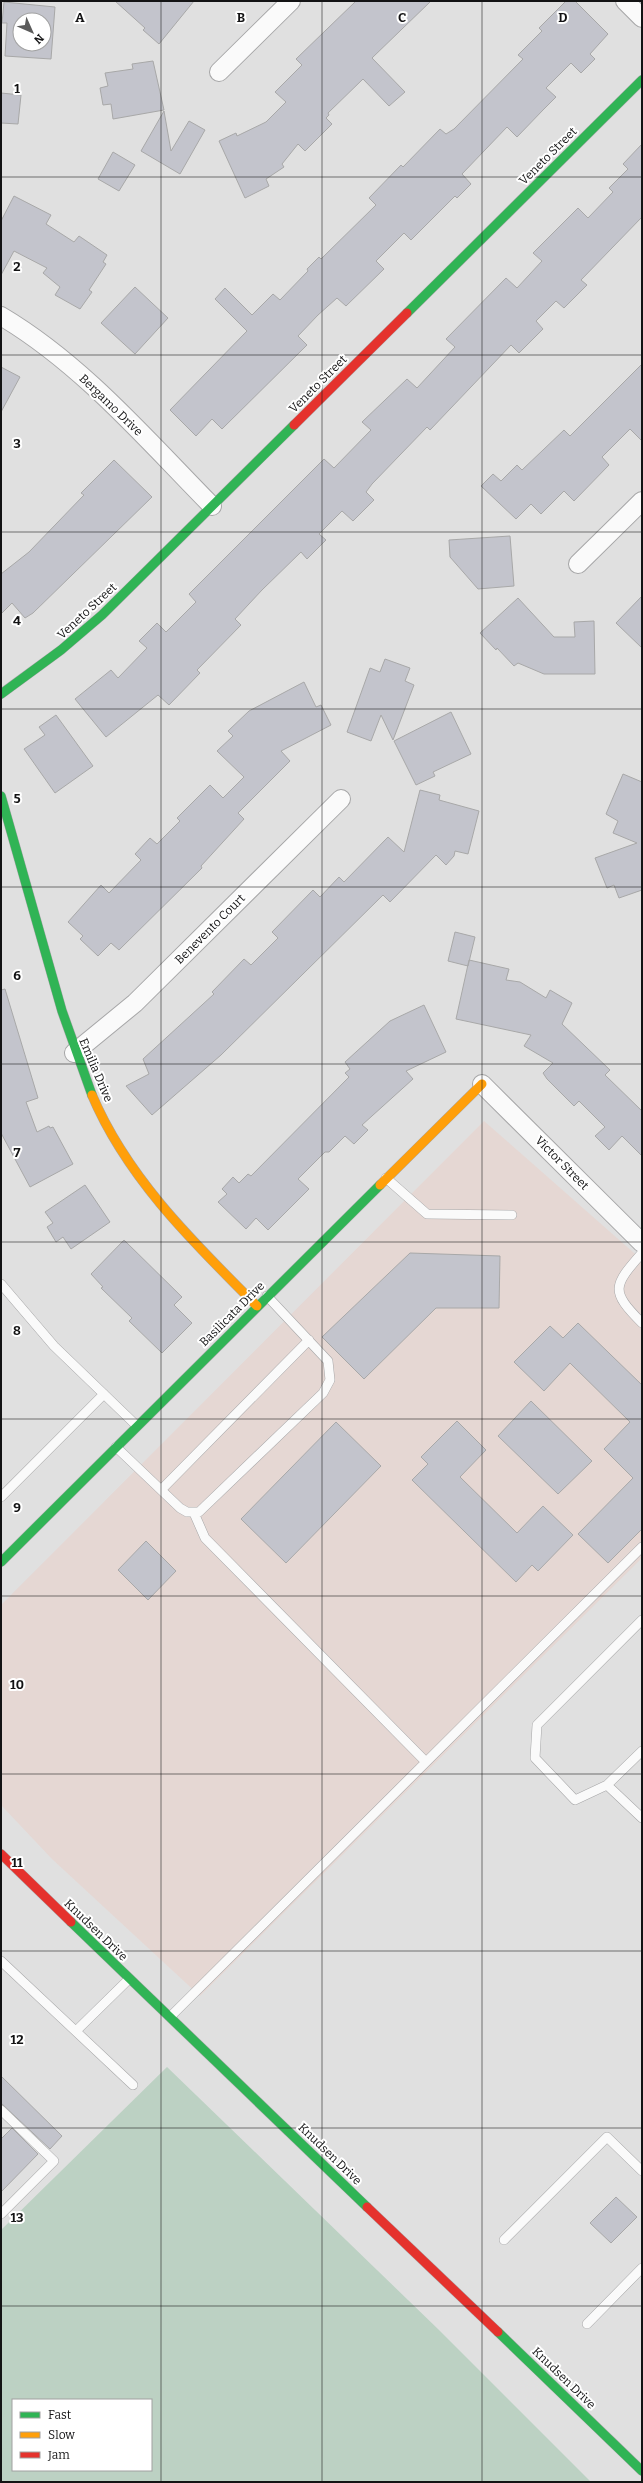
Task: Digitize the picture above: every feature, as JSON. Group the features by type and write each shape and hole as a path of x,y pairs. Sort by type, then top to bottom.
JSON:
{"street":[{"path":"219,72 291,1"},
{"path":"625,1 642,18"},
{"name":"Veneto Street","path":"1,694 61,650 102,615 642,80"},
{"name":"Bergamo Drive","path":"1,316 56,353 89,382 212,506"},
{"path":"578,564 642,501"},
{"name":"Emilia Drive","path":"1,796 74,1053 91,1095 116,1143 147,1188 181,1230 256,1306"},
{"name":"Benevento Court","path":"74,1053 135,1003 341,799"},
{"name":"Basilicata Drive","path":"1,1562 256,1306 482,1084"},
{"name":"Victor Street","path":"482,1084 642,1242"},
{"name":"Knudsen Drive","path":"1,1854 169,2018 491,2324 642,2471"}],"lane":[{"path":"386,1178 427,1214 512,1215"},
{"path":"642,1253 623,1274 619,1284 619,1296 622,1303 642,1323"},
{"path":"1,1284 54,1346 137,1426"},
{"path":"116,1447 180,1508 194,1513 204,1509 323,1392 330,1380 329,1364 309,1340 267,1296"},
{"path":"161,1490 309,1340"},
{"path":"1,1496 104,1394"},
{"path":"194,1513 205,1538 426,1762"},
{"path":"169,2018 642,1547"},
{"path":"642,1620 537,1725 536,1758 575,1800 607,1785 642,1751"},
{"path":"607,1785 642,1818"},
{"path":"1,1961 77,2030 133,2085"},
{"path":"77,2030 129,1978"},
{"path":"1,2214 54,2160 3,2114"},
{"path":"504,2240 607,2137 642,2171"},
{"path":"587,2324 642,2268"}],"shaded area":[{"path":"484,1121 642,1260 642,1558 200,1996 52,1859 1,1805 1,1605"}],"green space":[{"path":"167,2067 438,2329 591,2482 1,2482 1,2230"}],"building":[{"path":"115,1 194,1 159,44 143,30 145,28"},
{"path":"356,1 431,1 372,58 405,92 389,106 363,79 328,113 329,115 326,118 332,124 305,151 298,144 282,164 284,167 266,179 269,186 245,198 219,141 236,133 237,136 266,122 286,102 275,92 302,65 296,59"},
{"path":"566,1 575,1 608,34 590,54 595,59 581,73 571,63 546,88 556,97 517,137 507,127 462,174 471,184 457,198 455,196 411,240 404,233 376,261 384,269 346,306 337,298 318,315 298,336 307,345 222,429 212,419 196,436 170,410 247,331 215,299 225,288 252,315 273,294 280,300 308,271 307,269 319,257 321,259 376,205 369,198 401,165 403,167 440,129 446,134 454,129 523,59 518,55 542,31 539,28"},
{"path":"4,2 55,7 52,46 52,12 12,12 12,52 52,52 51,59 5,56 7,23 2,23"},
{"path":"153,61 164,110 113,119 111,104 103,105 100,88 108,86 105,73 133,69 132,64"},
{"path":"1,93 21,95 18,124 1,123"},
{"path":"164,111 171,151 189,121 205,130 180,174 141,151"},
{"path":"642,144 642,217 581,280 587,285 564,308 556,301 536,321 543,329 519,353 511,345 430,430 427,427 372,484 366,492 374,500 353,521 342,511 319,534 326,540 307,559 301,552 262,590 235,619 241,625 197,670 200,673 169,705 158,695 106,737 75,699 111,670 118,678 147,648 139,641 157,623 166,632 196,602 189,594 324,459 334,468 371,430 362,422 407,379 417,388 455,347 446,339 506,278 517,288 542,261 533,253 578,208 588,218 613,192 609,188 628,169 623,164"},
{"path":"113,152 135,165 119,191 98,179"},
{"path":"14,196 51,215 46,224 74,242 79,236 107,255 103,262 106,264 89,290 92,292 80,309 55,295 60,287 43,273 47,268 14,251 1,275 1,221"},
{"path":"135,287 168,318 135,354 101,323"},
{"path":"642,364 642,441 630,429 602,457 609,465 574,501 564,491 541,514 531,504 516,519 481,486 493,474 501,481 517,465 522,470 564,430 570,436"},
{"path":"1,367 20,377 1,412"},
{"path":"114,460 152,497 33,613 25,618 12,603 1,614 1,574 29,552 84,495 81,493"},
{"path":"510,536 514,586 478,589 450,557 449,540"},
{"path":"642,596 642,648 616,623"},
{"path":"518,598 554,637 575,637 574,622 594,621 595,674 544,674 518,663 514,666 497,648 496,650 480,633"},
{"path":"385,659 410,668 405,681 414,685 393,740 381,715 371,741 347,732 370,668 380,672"},
{"path":"304,682 316,707 321,705 331,725 281,751 290,761 238,813 244,819 201,866 202,868 119,950 111,943 98,956 80,939 83,936 68,922 101,885 109,893 141,860 135,854 150,838 157,844 180,821 177,818 210,785 223,798 244,777 217,751 233,736 228,731 249,711"},
{"path":"451,712 471,754 433,772 435,776 416,785 394,741"},
{"path":"56,715 93,766 55,793 24,749 45,735 39,727"},
{"path":"623,774 642,782 642,890 619,898 614,885 607,888 595,858 637,843 613,833 618,821 606,814"},
{"path":"420,790 440,795 439,800 479,811 468,854 455,851 454,856 446,865 436,855 390,902 383,895 221,1055 152,1115 126,1086 149,1074 143,1059 214,994 212,992 244,959 251,965 278,938 272,932 313,890 320,897 339,877 344,882 388,837 404,852"},
{"path":"455,932 475,937 468,966 448,961"},
{"path":"469,960 509,969 506,980 520,982 546,998 550,990 572,1003 562,1024 610,1070 605,1075 642,1111 642,1156 622,1136 609,1150 595,1136 605,1127 579,1101 574,1106 547,1079 543,1073 553,1063 524,1046 531,1035 456,1019"},
{"path":"5,989 38,1098 26,1102 37,1132 49,1126 50,1128 53,1127 73,1164 30,1187 1,1133 1,990"},
{"path":"424,1005 446,1052 406,1071 413,1079 362,1125 368,1130 354,1144 345,1136 329,1152 325,1152 298,1179 309,1189 268,1230 256,1218 246,1229 218,1202 227,1194 222,1189 233,1177 239,1183 248,1174 251,1176 349,1077 345,1073 350,1069 345,1062 390,1021"},
{"path":"85,1185 110,1222 71,1249 63,1237 56,1242 47,1227 53,1223 45,1212"},
{"path":"124,1240 182,1297 174,1305 192,1323 162,1353 129,1321 132,1318 101,1288 103,1287 91,1274"},
{"path":"410,1253 500,1256 499,1308 436,1308 364,1379 322,1337"},
{"path":"578,1323 642,1385 642,1529 608,1563 578,1534 633,1478 604,1449 630,1422 570,1363 544,1391 514,1362 550,1326 563,1338"},
{"path":"531,1401 592,1461 558,1494 498,1436"},
{"path":"457,1421 486,1450 460,1477 517,1533 543,1506 573,1535 538,1571 532,1565 516,1582 412,1480 428,1464 421,1457"},
{"path":"336,1422 381,1466 286,1563 241,1519"},
{"path":"146,1541 176,1571 148,1600 118,1570"},
{"path":"1,2076 62,2136 50,2149 1,2103"},
{"path":"12,2128 38,2154 1,2192 1,2139"},
{"path":"616,2197 637,2217 611,2243 590,2223"}],"traffic: fast":[{"path":"407,313 642,80"},
{"path":"1,694 61,650 102,615 294,425"},
{"path":"1,796 62,1011 92,1095"},
{"path":"1,1562 380,1185"},
{"path":"71,1922 367,2207"},
{"path":"498,2332 642,2471"}],"traffic: slow":[{"path":"380,1185 482,1084"},
{"path":"92,1095 107,1125 143,1182 186,1233 257,1306"}],"traffic: jam":[{"path":"294,425 407,313"},
{"path":"1,1854 71,1922"},
{"path":"367,2207 498,2332"}]}
